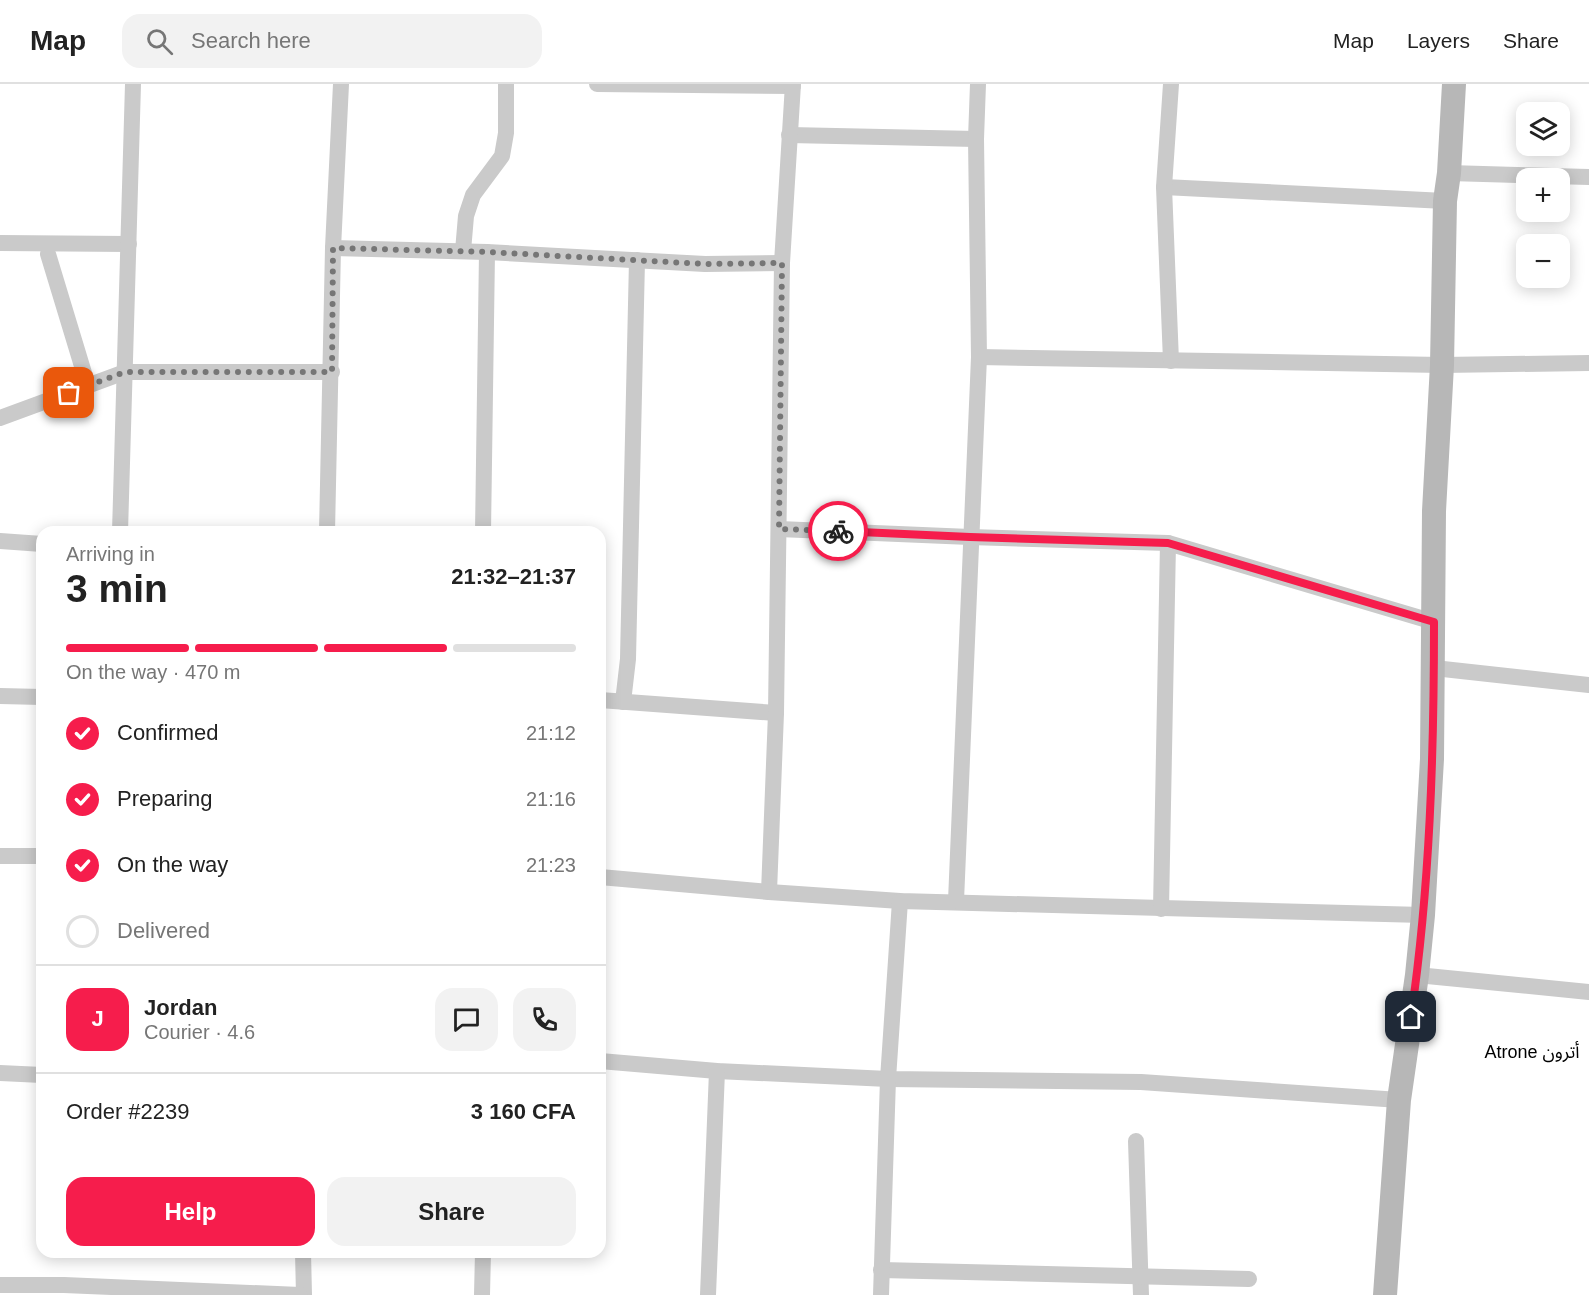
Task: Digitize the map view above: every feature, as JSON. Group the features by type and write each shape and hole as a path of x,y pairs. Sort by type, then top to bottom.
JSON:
{"street":[{"path":"120,526 133,84"},
{"path":"327,526 333,248 341,84"},
{"path":"463,251 466,216 473,195 502,156 506,133 506,84"},
{"path":"597,84 793,85 782,263 776,712 769,892"},
{"path":"956,901 979,357 976,139 978,84"},
{"path":"1171,84 1164,187 1171,361"},
{"path":"1385,1295 1399,1100 1423,915 1432,759 1434,511 1442,365 1445,201 1449,173 1454,84"},
{"path":"789,135 976,139"},
{"path":"1449,173 1589,177"},
{"path":"1164,187 1445,201"},
{"path":"0,243 129,244"},
{"path":"333,248 487,252 705,264 782,263"},
{"path":"483,526 487,252"},
{"path":"48,255 88,386"},
{"path":"623,702 628,659 637,260"},
{"path":"979,357 1442,365 1589,363"},
{"path":"0,418 125,372 332,372"},
{"path":"779,529 1168,543 1434,622"},
{"path":"0,543 36,545"},
{"path":"1161,909 1168,543"},
{"path":"1434,668 1589,685"},
{"path":"0,696 36,697"},
{"path":"606,701 776,712"},
{"path":"0,856 36,856"},
{"path":"606,878 900,901 1423,915"},
{"path":"881,1295 888,1079 900,901"},
{"path":"1417,975 1589,992"},
{"path":"606,1062 717,1071 888,1079 1141,1082 1399,1100"},
{"path":"708,1295 717,1071"},
{"path":"0,1073 36,1075"},
{"path":"1136,1142 1141,1295"},
{"path":"0,1285 64,1285 302,1295 303,1258"},
{"path":"482,1295 483,1258"},
{"path":"881,1269 1249,1279"}],"way so far":[{"path":"69,393 125,372 332,372 333,248 487,252 705,264 782,263 779,529 838,531"}],"district":[{"name":"Atrone أترون","path":"1532,1052"}],"route":[{"path":"838,531 1168,543 1434,622 1432,759 1423,915 1411,1017"}]}
